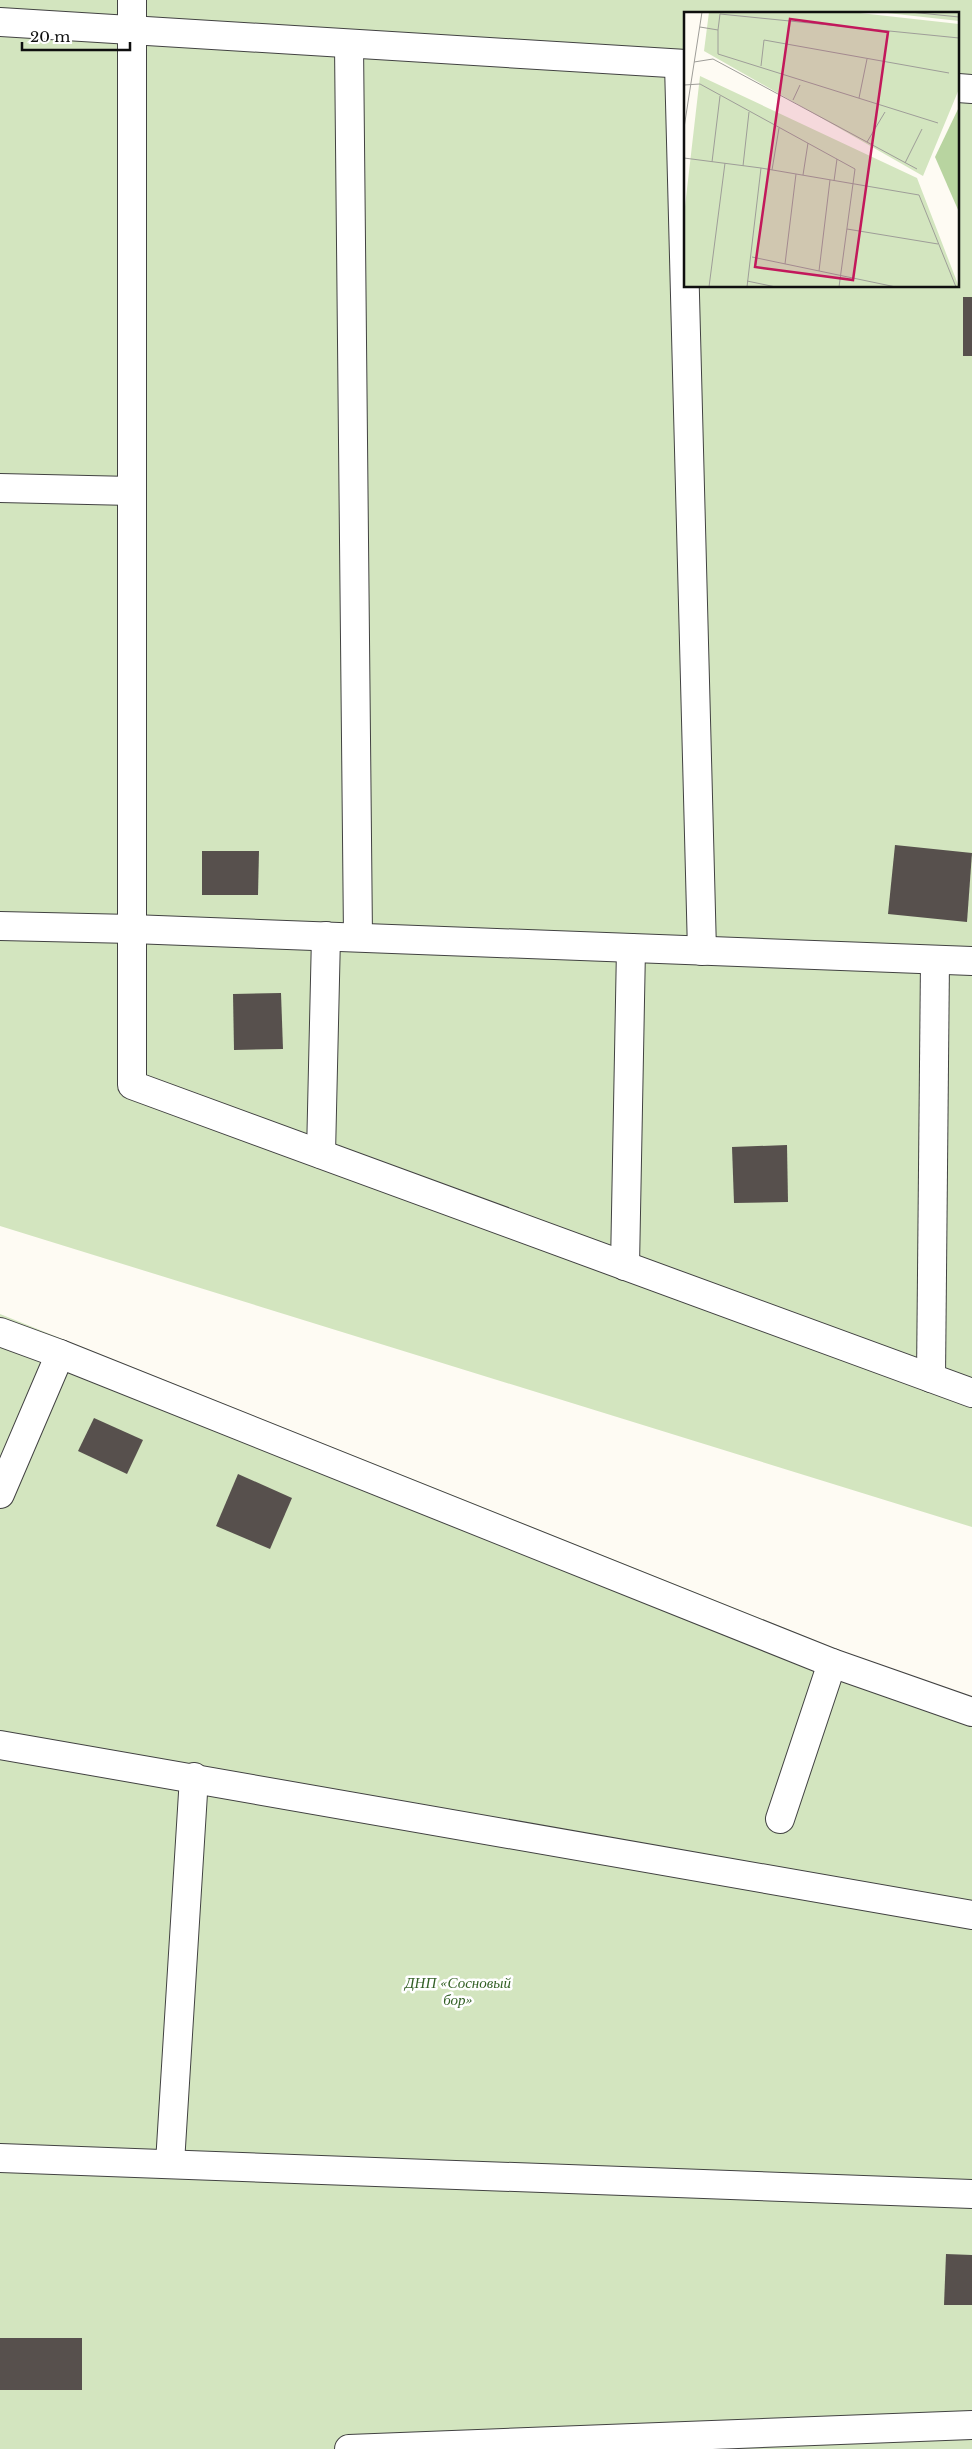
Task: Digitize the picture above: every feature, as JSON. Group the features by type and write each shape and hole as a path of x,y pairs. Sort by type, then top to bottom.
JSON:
{"lane":[{"path":"132,0 132,1085 972,1393"},
{"path":"0,22 683,64 684,111"},
{"path":"349,44 358,938"},
{"path":"688,288 702,951"},
{"path":"0,488 132,491"},
{"path":"0,926 132,929 972,961"},
{"path":"321,1154 326,936"},
{"path":"625,1266 631,948"},
{"path":"931,1378 936,960"},
{"path":"0,1332 60,1354 832,1663 972,1712"},
{"path":"0,1494 60,1354"},
{"path":"780,1820 832,1663"},
{"path":"0,1745 194,1777 972,1915"},
{"path":"170,2163 194,1777"},
{"path":"0,2158 972,2194"},
{"path":"349,2449 972,2424"}],"green space":[{"path":"0,0 972,0 972,1527 0,1226"},
{"name":"ДНП «Сосновый бор»","path":"0,1314 972,1703 972,2449 0,2449"}],"building":[{"path":"963,297 972,297 972,356 963,356"},
{"path":"895,845 972,853 967,922 888,914"},
{"path":"202,851 259,851 258,895 202,895"},
{"path":"281,993 283,1049 234,1050 233,994"},
{"path":"787,1145 788,1202 734,1203 732,1147"},
{"path":"94,1418 143,1440 127,1474 78,1451"},
{"path":"238,1474 292,1498 270,1549 216,1526"},
{"path":"946,2254 972,2255 972,2305 944,2305"},
{"path":"0,2338 82,2338 82,2390 0,2390"}]}
